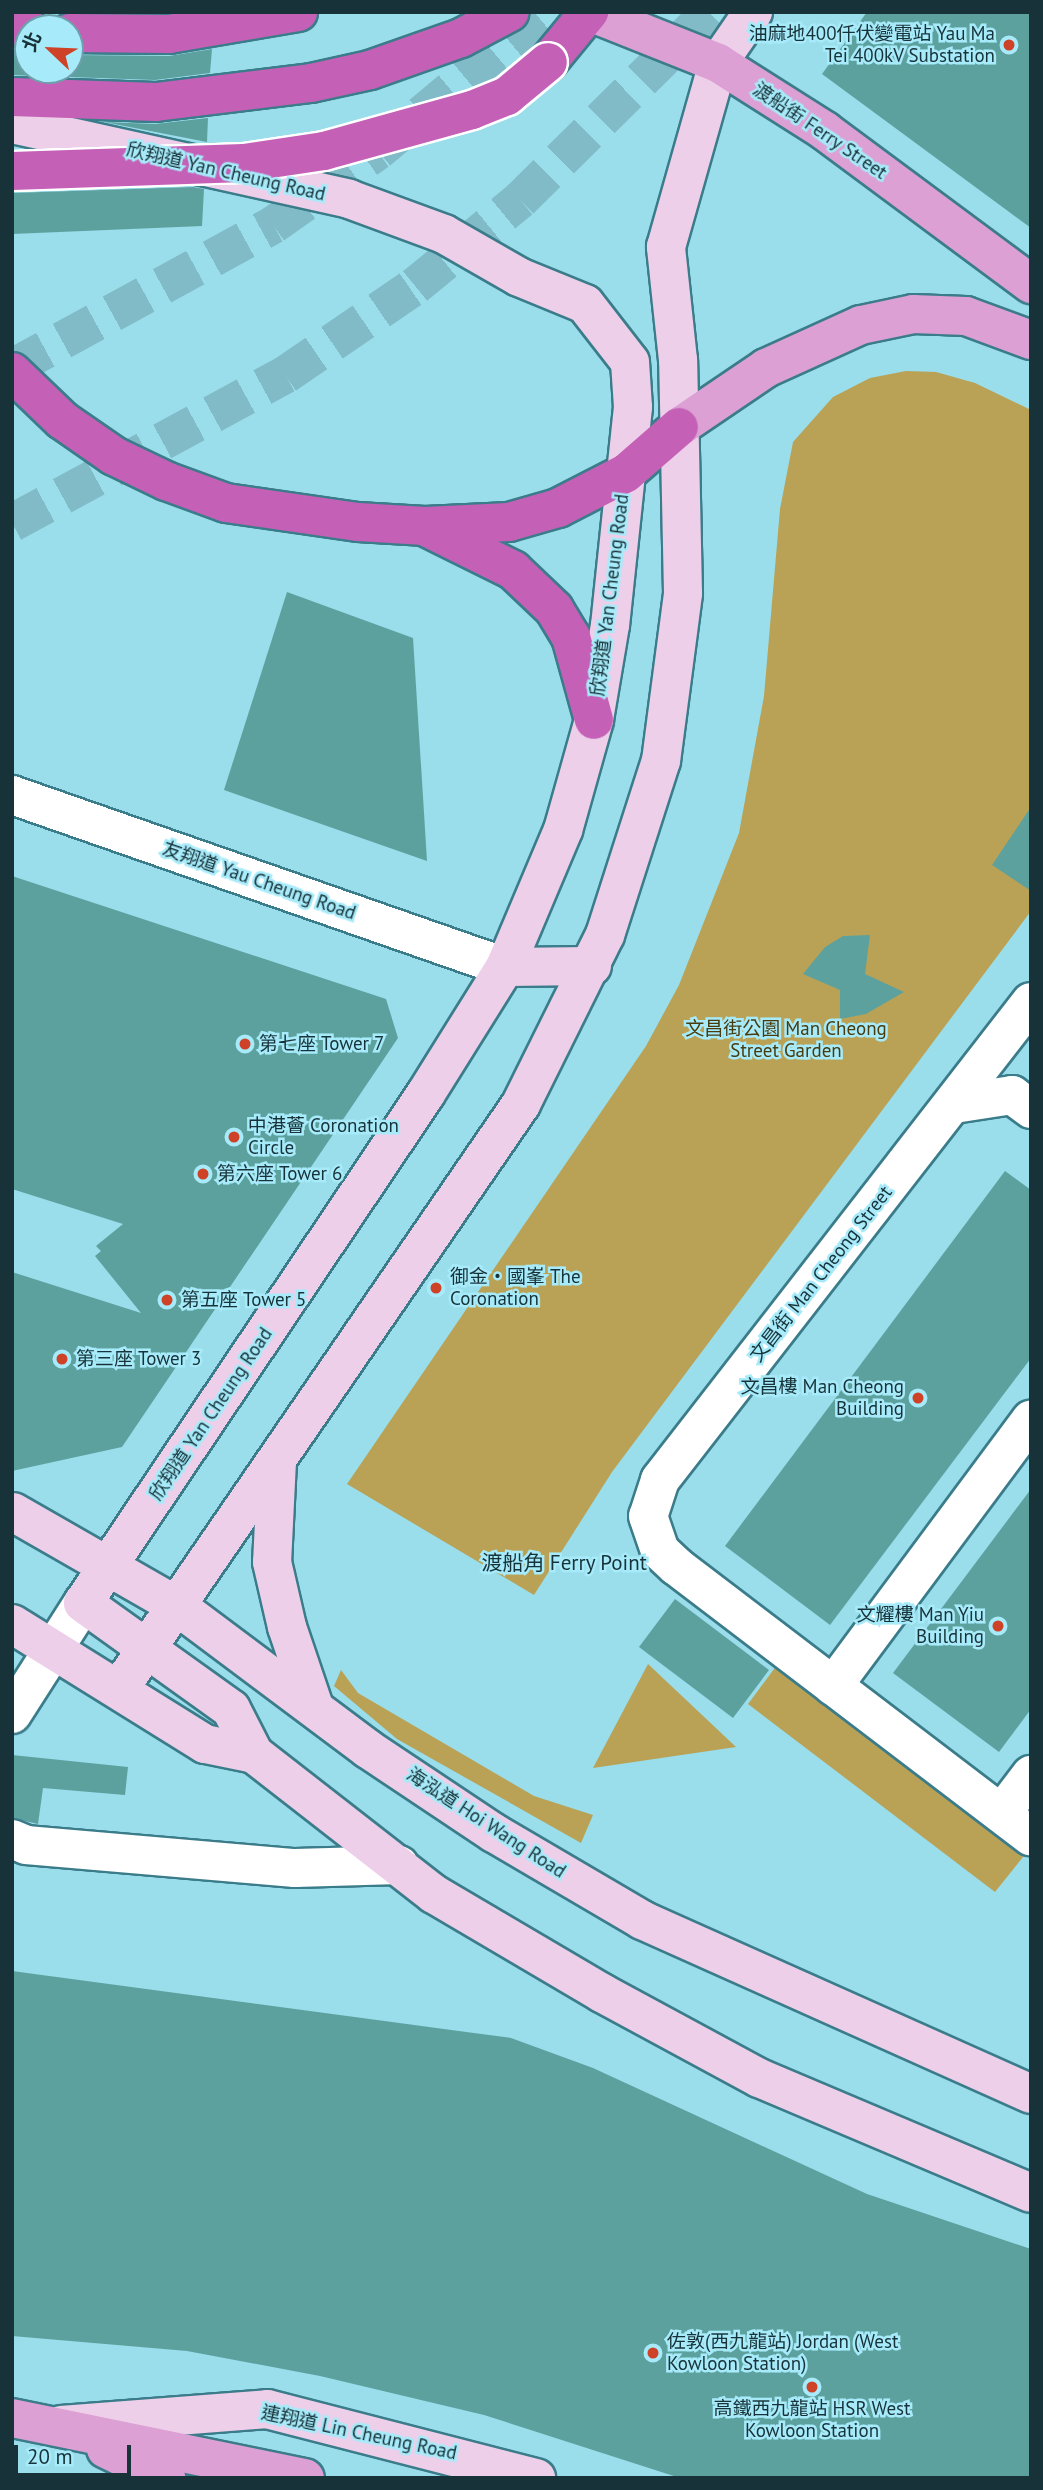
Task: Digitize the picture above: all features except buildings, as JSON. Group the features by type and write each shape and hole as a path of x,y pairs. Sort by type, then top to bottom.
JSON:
{"highway":[{"path":"84,33 169,34 298,12"},
{"path":"12,97 156,102 311,83 370,70 461,38 510,12"},
{"path":"12,171 283,159 436,124 507,96 548,62 590,12"},
{"path":"12,372 62,421 114,457 166,481 226,503 286,514 425,526 509,522 558,508 626,473 679,427"},
{"path":"425,526 513,570 554,609 571,637 594,720"}],"main road":[{"name":"渡船街 Ferry Street","path":"590,12 718,63 825,131 1031,284"},
{"path":"679,427 766,368 861,325 914,314 966,316 1031,340"},
{"name":"連翔道 Lin Cheung Road","path":"12,2418 61,2425"},
{"path":"61,2425 166,2478"},
{"path":"61,2425 305,2478"}],"street":[{"path":"119,1689 521,1104 592,966 629,871 661,761 683,593 679,427 666,247 677,198 718,63 752,12"},
{"name":"欣翔道 Yan Cheung Road","path":"12,124 349,199 444,234 519,277 585,304 630,362 632,407 594,720 563,830 505,967 53,1648 12,1714"},
{"name":"友翔道 Yau Cheung Road","path":"12,795 505,967"},
{"path":"505,967 592,966"},
{"path":"954,1104 1021,1102 1021,1015"},
{"name":"文昌街 Man Cheong Street","path":"1016,1825 660,1551 648,1516 660,1480 1021,1015"},
{"path":"833,1686 1031,1419"},
{"path":"277,1461 272,1562 286,1628 313,1703"},
{"name":"海泓道 Hoi Wang Road","path":"13,1512 177,1606 313,1703 368,1749 494,1833 642,1920 1031,2094"},
{"path":"83,1603 231,1709 254,1754 434,1894 602,1993 760,2078 1031,2193"},
{"path":"12,1624 205,1744 254,1754"},
{"path":"1016,1825 1031,1775"},
{"path":"12,1839 26,1845 295,1868 399,1865"},
{"name":"連翔道 Lin Cheung Road","path":"61,2425 267,2409 536,2478"}],"green space":[{"name":"文昌街公園 Man Cheong Street Garden","path":"906,371 936,372 975,383 1031,410 1031,911 612,1472 534,1595 347,1484 646,1046 679,985 739,833 764,696 780,509 793,442 833,397 870,378"},
{"path":"783,1657 1031,1847 995,1892 748,1704"},
{"path":"648,1664 736,1747 593,1768"},
{"path":"341,1670 358,1693 534,1796 593,1815 581,1843 397,1739 334,1686"}],"tunnel":[{"path":"12,368 273,225 378,151 544,12"},
{"path":"12,523 285,375 415,286 520,200 710,12"}],"place":[{"name":"油麻地400仟伏變電站 Yau Ma Tei 400kV Substation","path":"1009,45"},
{"name":"第七座 Tower 7","path":"245,1044"},
{"name":"中港薈 Coronation Circle","path":"234,1137"},
{"name":"第六座 Tower 6","path":"203,1174"},
{"name":"御金‧國峯 The Coronation","path":"436,1288"},
{"name":"第五座 Tower 5","path":"167,1300"},
{"name":"第三座 Tower 3","path":"62,1359"},
{"name":"文昌樓 Man Cheong Building","path":"918,1398"},
{"name":"文耀樓 Man Yiu Building","path":"998,1626"},
{"name":"佐敦(西九龍站) Jordan (West Kowloon Station)","path":"653,2353"},
{"name":"高鐵西九龍站 HSR West Kowloon Station","path":"812,2387"}],"district":[{"name":"渡船角 Ferry Point","path":"564,1563"}]}
